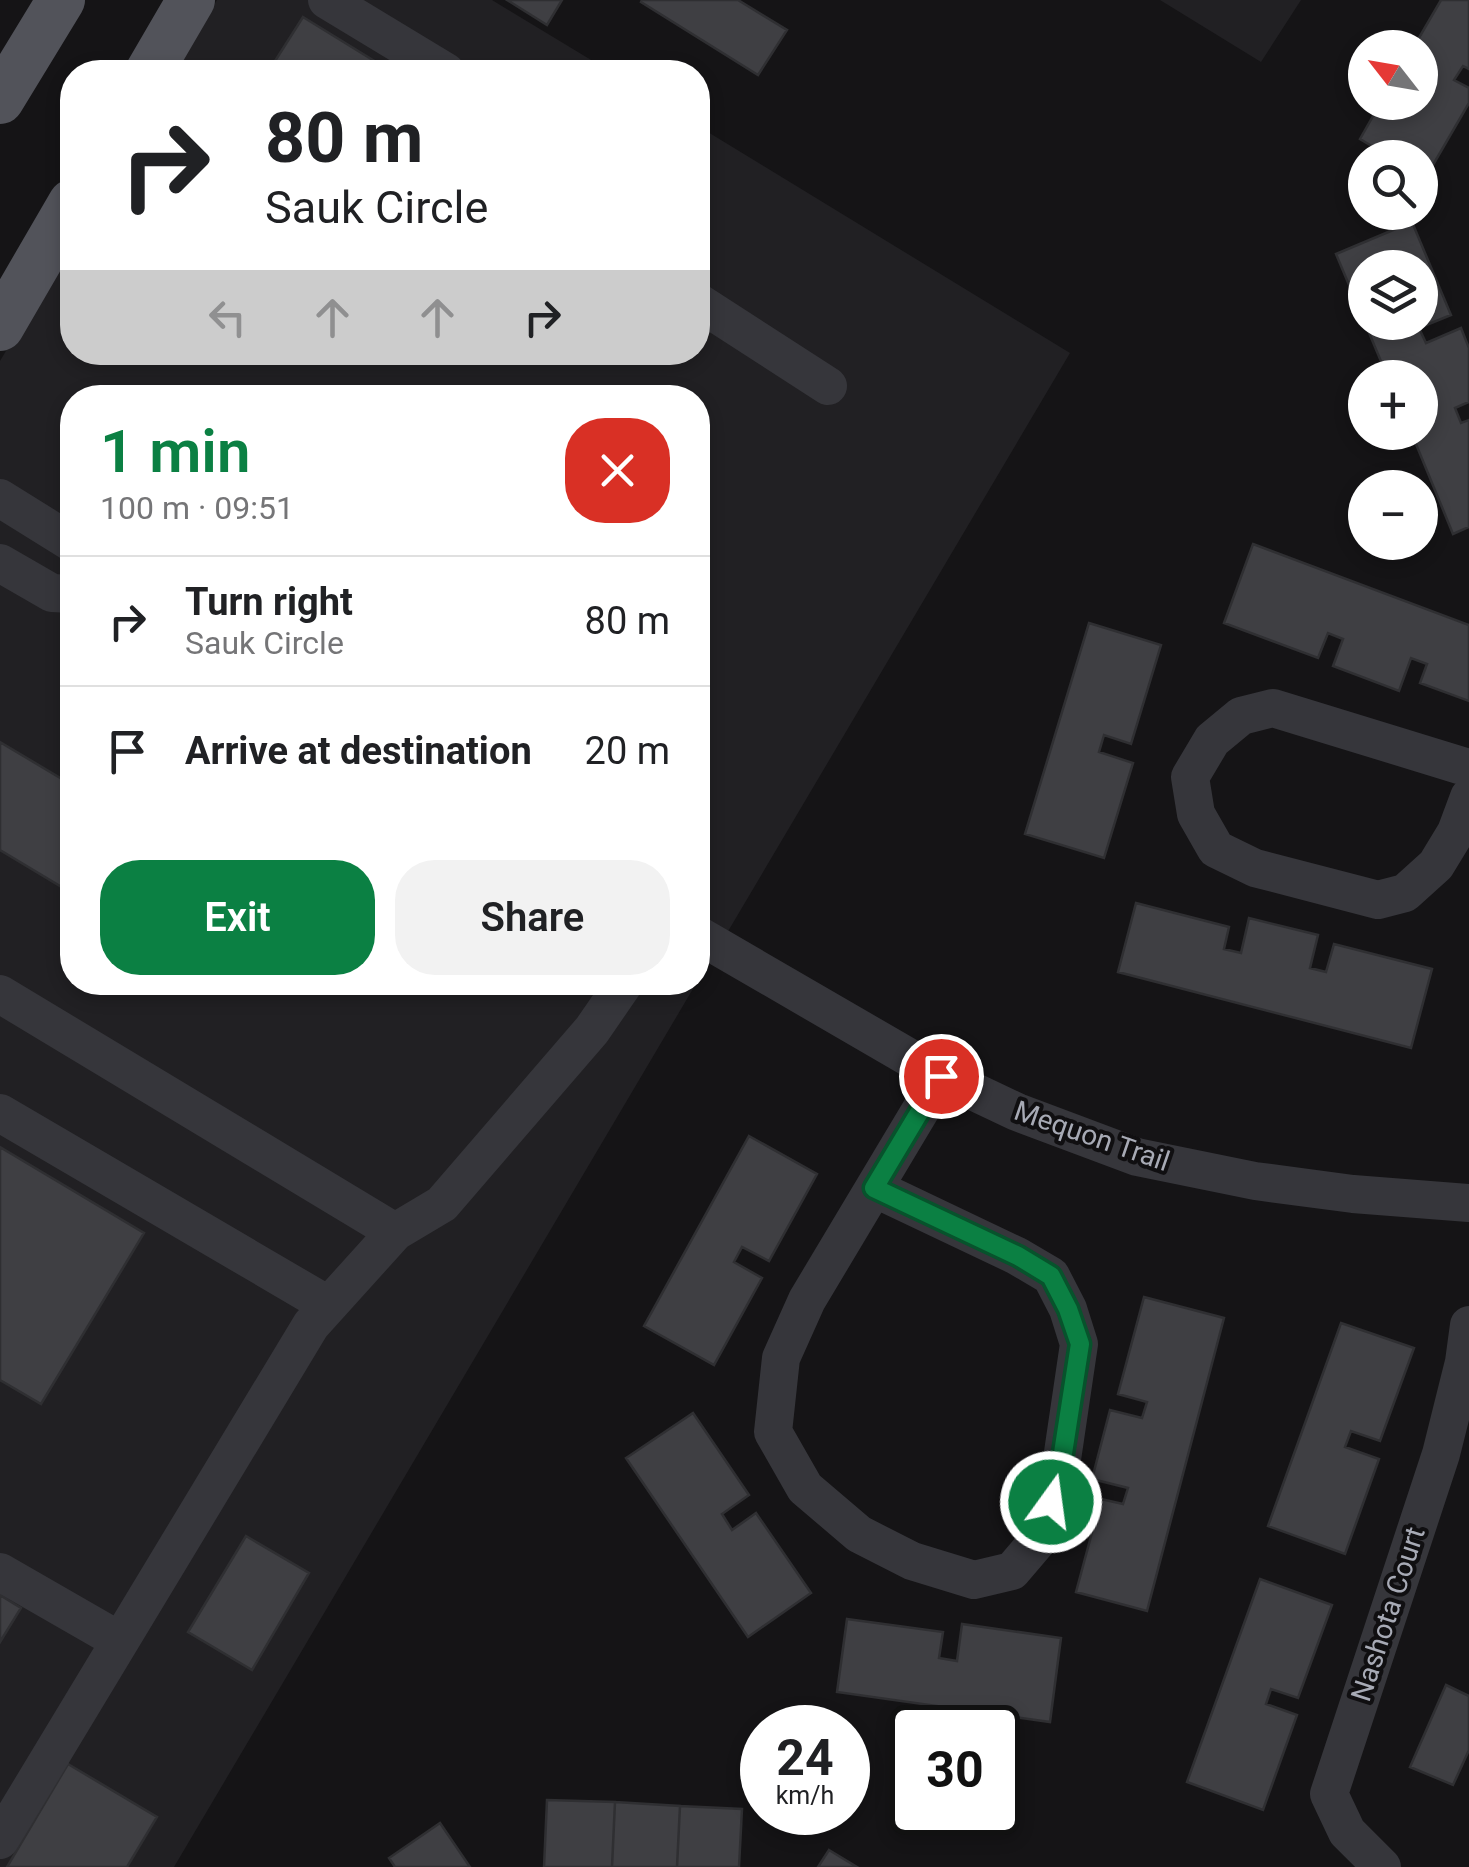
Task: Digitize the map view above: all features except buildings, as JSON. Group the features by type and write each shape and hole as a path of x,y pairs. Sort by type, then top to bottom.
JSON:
{"main road":[{"path":"0,100 61,0"},
{"path":"156,60 191,0"},
{"path":"0,327 60,224"}],"street":[{"path":"327,0 426,60"},
{"path":"710,310 828,386"},
{"path":"0,498 60,536"},
{"path":"0,563 52,593 60,593"},
{"path":"1469,768 1273,708 1241,716 1212,740 1190,778 1196,814 1216,849 1255,868 1378,900 1405,893 1436,865 1456,832 1469,797"},
{"name":"Mequon Trail","path":"710,942 941,1076 1016,1112 1137,1156 1255,1182 1469,1203"},
{"path":"0,994 395,1232"},
{"path":"0,1840 310,1325 395,1232 442,1204 592,1030 616,995"},
{"path":"874,1188 1018,1256 1051,1276 1068,1309 1080,1344 1061,1466 1041,1538 1012,1571 974,1580 912,1562 859,1534 805,1488 774,1432 781,1358 806,1300 941,1076"},
{"path":"0,1113 328,1306"},
{"name":"Nashota Court","path":"1382,1867 1347,1832 1329,1794 1441,1454 1468,1339"},
{"path":"0,1572 120,1641"}],"shaded area":[{"path":"217,0 492,0 591,60 180,60"},
{"path":"1160,0 1301,0 1261,62"},
{"path":"710,133 1070,353 710,962 710,385 60,385 60,995 689,995 174,1867 0,1867 0,361 60,260 60,365 710,365"}],"route":[{"path":"941,1076 874,1188 1018,1256 1051,1276 1080,1344 1061,1466 1051,1502"}]}
